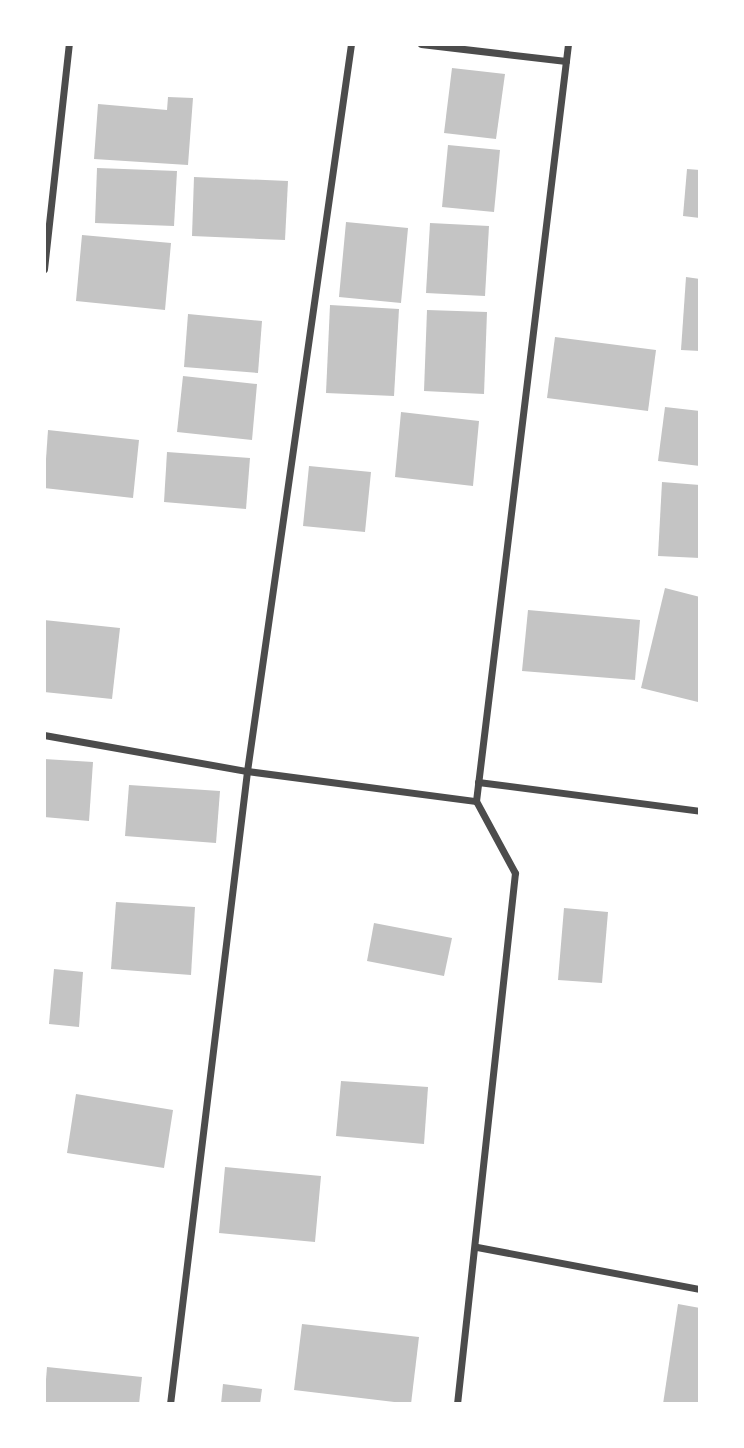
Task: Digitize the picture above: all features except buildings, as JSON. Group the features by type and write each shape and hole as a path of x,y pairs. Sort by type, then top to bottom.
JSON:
{"street":[{"path":"44,270 69,44"},
{"path":"170,1404 247,771 351,44"},
{"path":"421,44 566,61"},
{"path":"457,1404 477,1247 515,873 476,801 568,44"},
{"path":"44,735 247,771 476,801"},
{"path":"478,782 700,811"},
{"path":"477,1247 700,1289"}]}
